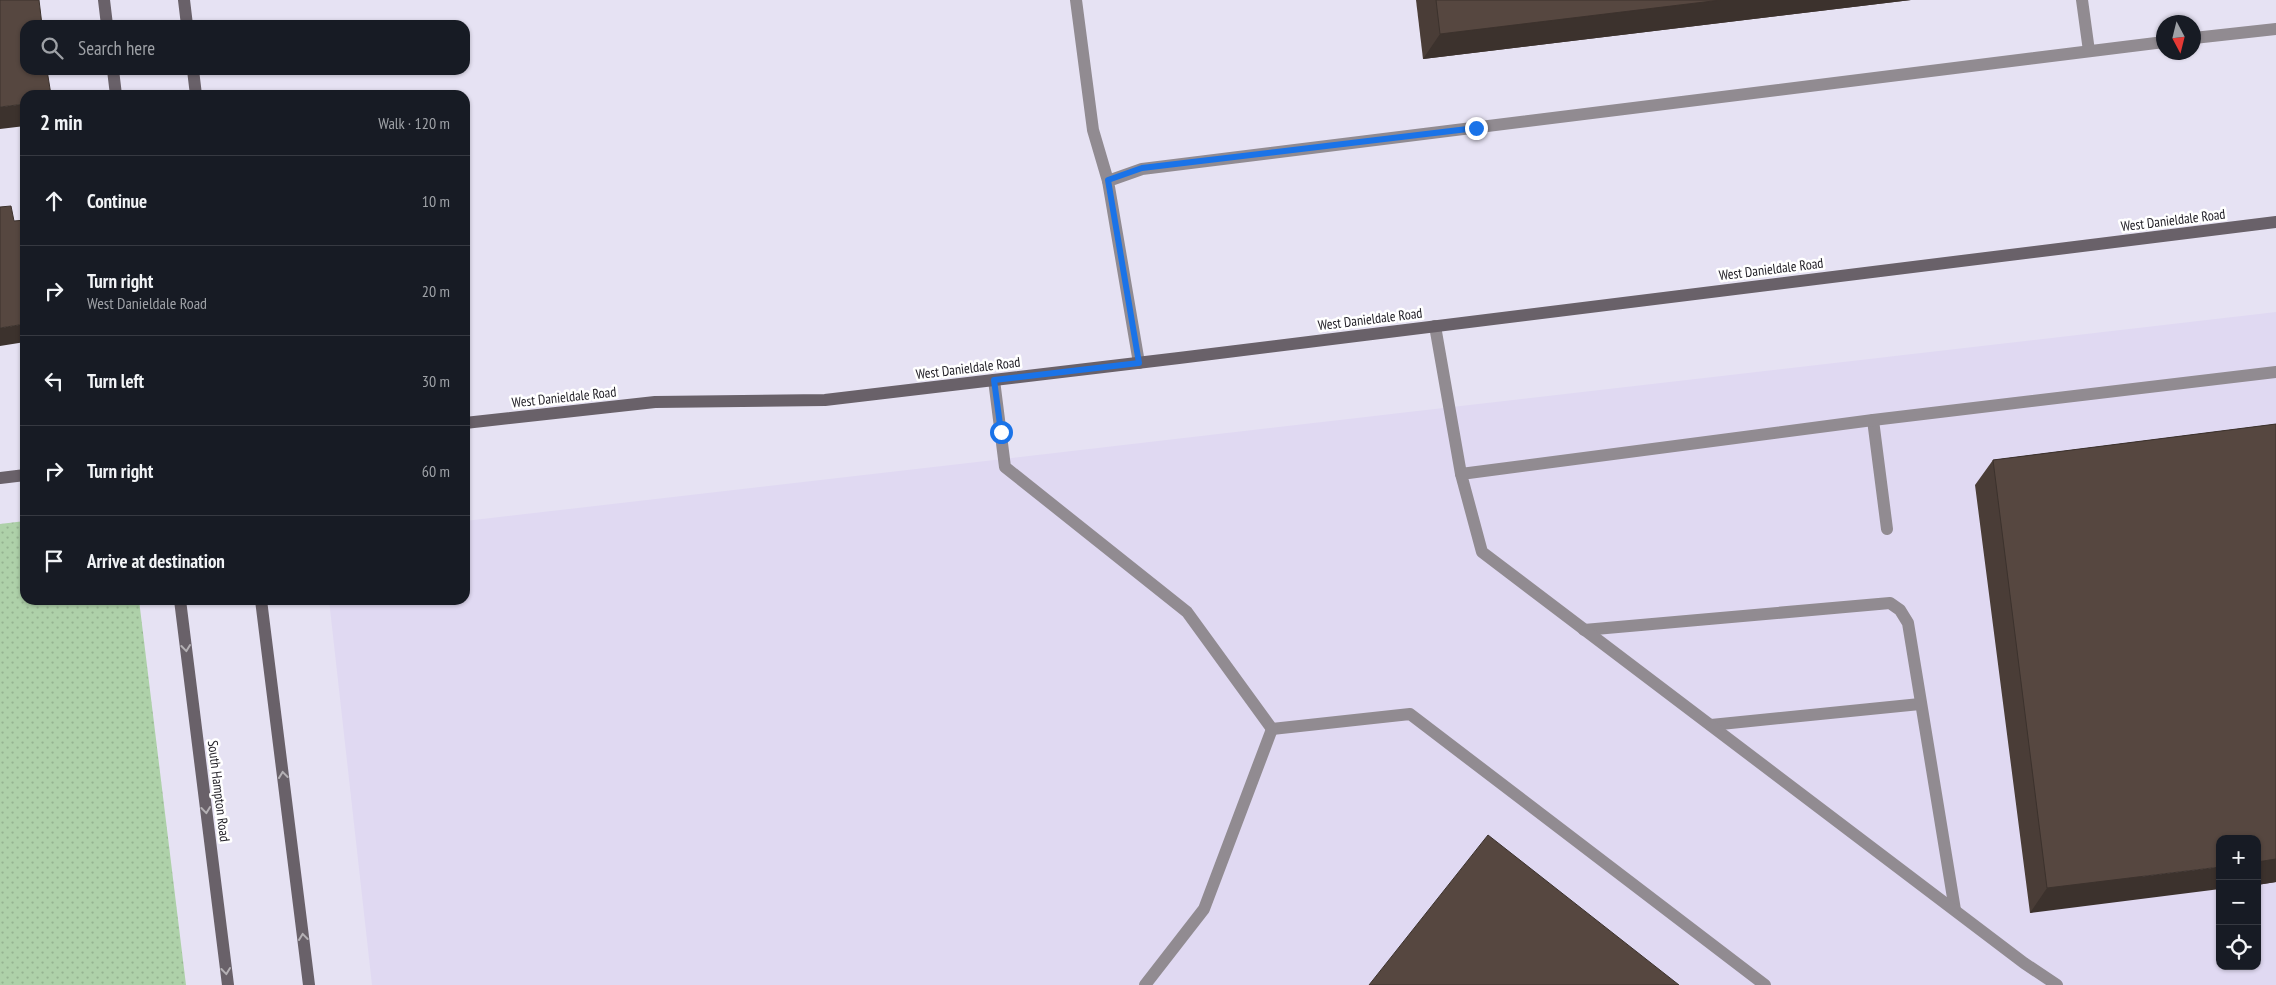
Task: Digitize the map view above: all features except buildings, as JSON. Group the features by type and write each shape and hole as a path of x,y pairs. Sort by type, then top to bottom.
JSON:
{"main road":[{"path":"104,0 106,20"},
{"path":"184,0 186,20"},
{"path":"114,75 115,90"},
{"path":"194,75 195,90"},
{"name":"West Danieldale Road","path":"470,422 655,402 825,400 1139,363 2276,222"},
{"path":"0,478 20,476"},
{"name":"South Hampton Road","path":"181,605 228,985"},
{"path":"262,605 309,985"}],"lane":[{"path":"1076,0 1093,130 1108,180 1139,363"},
{"path":"2082,0 2088,51"},
{"path":"2201,37 2276,30"},
{"path":"1108,180 1142,168 2156,43"},
{"path":"1435,326 1461,474 1482,552 2057,985"},
{"path":"1461,474 1873,420 2276,372"},
{"path":"994,380 1005,467 1187,612 1272,730"},
{"path":"1873,420 1887,529"},
{"path":"1584,630 1890,602 1900,610 1908,623 1955,910"},
{"path":"1711,725 1920,704"},
{"path":"1272,730 1410,714 1765,985"},
{"path":"1145,985 1204,909 1272,730"}],"shaded area":[{"path":"2276,312 2276,985 372,985 330,605 470,605 470,520"}],"green space":[{"path":"20,522 20,605 140,605 186,985 0,985 0,524"}],"route":[{"path":"1001,432 994,380 1139,363 1108,180 1142,168 1476,128"}]}
